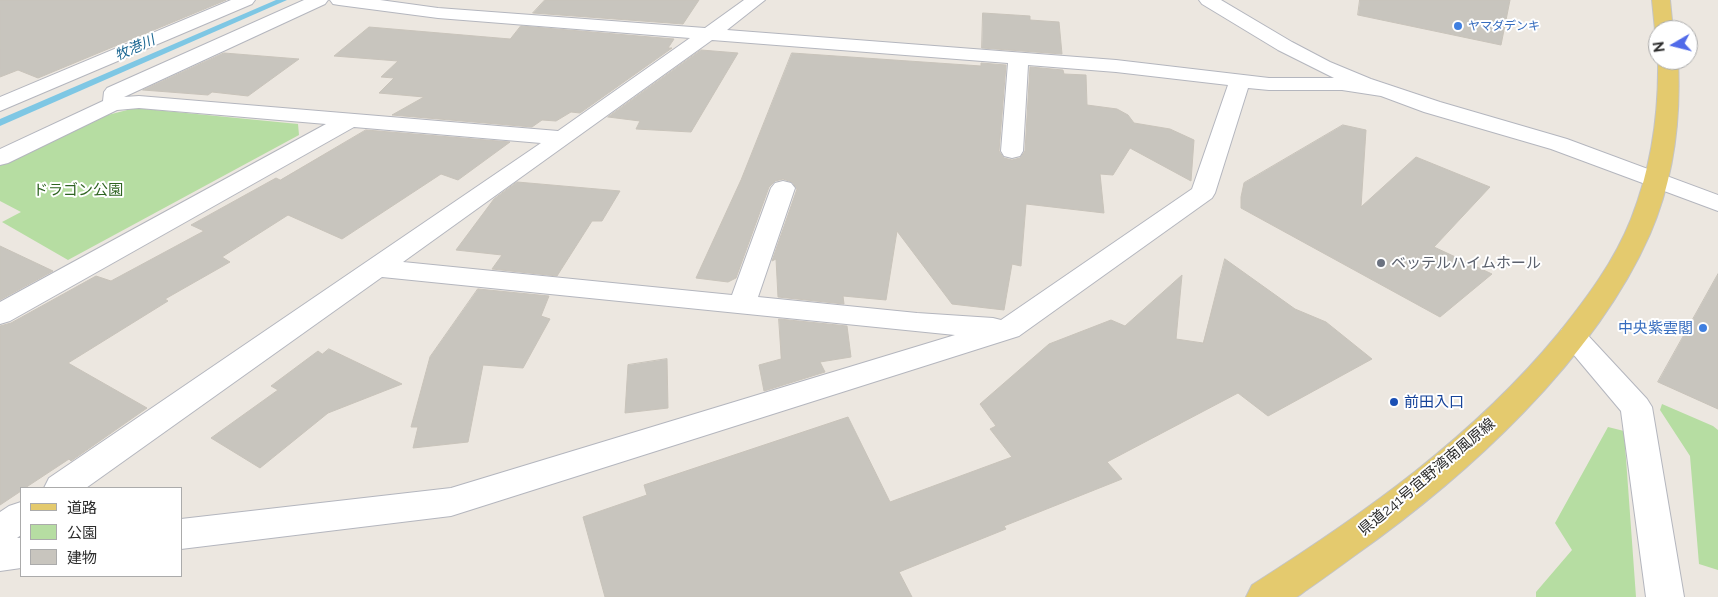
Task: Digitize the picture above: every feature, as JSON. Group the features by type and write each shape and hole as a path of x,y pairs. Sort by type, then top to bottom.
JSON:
{"main road":[{"path":"1661,0 1663,20"},
{"name":"県道241号宜野湾南風原線","path":"1265,597 1328,557 1458,456 1503,414 1572,336 1621,265 1642,222 1656,179 1669,100 1668,70"}],"street":[{"path":"0,105 246,0"},
{"path":"112,104 114,92 319,0"},
{"path":"339,0 438,13 1116,66 1287,85 1342,84 1382,90"},
{"path":"62,487 710,35 756,0"},
{"path":"1208,0 1285,46 1323,66 1382,90 1441,110 1559,144 1656,179 1718,204"},
{"path":"1240,80 1277,80 1298,72 1300,66 1285,46"},
{"path":"1012,151 1018,58"},
{"path":"182,534 451,502 1009,329 1203,193 1240,80"},
{"path":"0,86 20,96"},
{"path":"0,158 112,104 139,102 563,138"},
{"path":"0,314 348,121"},
{"path":"742,305 783,188"},
{"path":"377,268 917,323 1009,329"},
{"path":"1572,336 1636,407 1665,597"},
{"path":"0,531 20,517"},
{"path":"0,555 20,552"}],"green space":[{"name":"ドラゴン公園","path":"135,108 298,124 299,135 68,260 2,222 21,212 0,201 0,165 100,117"},
{"path":"1662,404 1713,426 1718,430 1718,570 1699,564 1690,456 1660,410"},
{"path":"1608,427 1624,431 1636,597 1536,597 1536,592 1572,550 1555,523"}],"building":[{"path":"0,0 226,0 38,78 18,70 0,77"},
{"path":"545,0 699,0 683,24 533,13"},
{"name":"ヤマダデンキ","path":"1360,0 1510,0 1501,45 1358,15"},
{"path":"983,13 1030,16 1030,20 1059,22 1062,54 982,48"},
{"path":"521,26 674,39 668,48 672,48 580,113 571,112 556,121 542,120 532,127 392,115 424,97 379,93 394,78 381,77 398,61 334,56 369,27 510,39"},
{"path":"701,50 738,53 691,132 636,129 640,121 608,117"},
{"path":"224,53 299,59 248,96 212,92 208,95 143,90"},
{"path":"792,53 981,66 981,63 1006,65 999,151 1004,158 1012,160 1020,158 1025,151 1030,67 1063,70 1064,74 1086,75 1087,105 1117,109 1128,115 1134,123 1170,129 1194,140 1191,181 1130,148 1113,175 1100,174 1104,213 1026,204 1021,266 1012,264 1004,310 952,304 897,231 886,300 843,296 844,304 778,297 776,259 772,261 797,189 792,182 783,179 775,181 769,187 736,278 728,282 696,278 741,180"},
{"path":"1343,125 1366,130 1361,207 1416,157 1490,187 1434,247 1492,274 1440,317 1241,208 1244,183"},
{"path":"366,130 510,142 458,180 441,174 342,239 288,215 222,257 230,262 165,299 168,301 68,363 147,408 71,461 69,459 27,487 20,487 20,492 0,505 0,326 11,323 96,276 111,281 204,231 191,225 276,178 280,180"},
{"path":"517,182 620,191 602,221 592,221 557,276 492,269 502,255 456,250 494,199"},
{"path":"0,246 53,271 0,300"},
{"path":"1225,259 1295,309 1326,322 1372,359 1268,416 1238,393 1107,462 1122,479 1004,526 1006,529 899,572 912,597 605,597 583,517 647,495 644,485 848,417 890,502 1012,457 990,429 996,426 980,404 1049,344 1111,320 1125,326 1182,275 1176,339 1203,343"},
{"name":"中央紫雲閣","path":"1718,274 1718,409 1658,382"},
{"path":"478,289 549,296 541,316 550,319 523,368 483,365 468,442 413,448 418,427 411,427 430,357"},
{"path":"779,319 847,326 851,357 820,362 825,372 764,391 759,365 781,359"},
{"path":"329,349 402,384 328,413 260,468 211,438 278,390 271,386 318,351 322,354"},
{"path":"667,359 668,408 625,413 628,365"}],"waterway":[{"name":"牧港川","path":"0,123 283,0"}],"place":[{"name":"ヤマダデンキ","path":"1458,26"},
{"name":"ベッテルハイムホール","path":"1381,263"},
{"name":"中央紫雲閣","path":"1703,328"},
{"name":"前田入口","path":"1394,402"}]}
